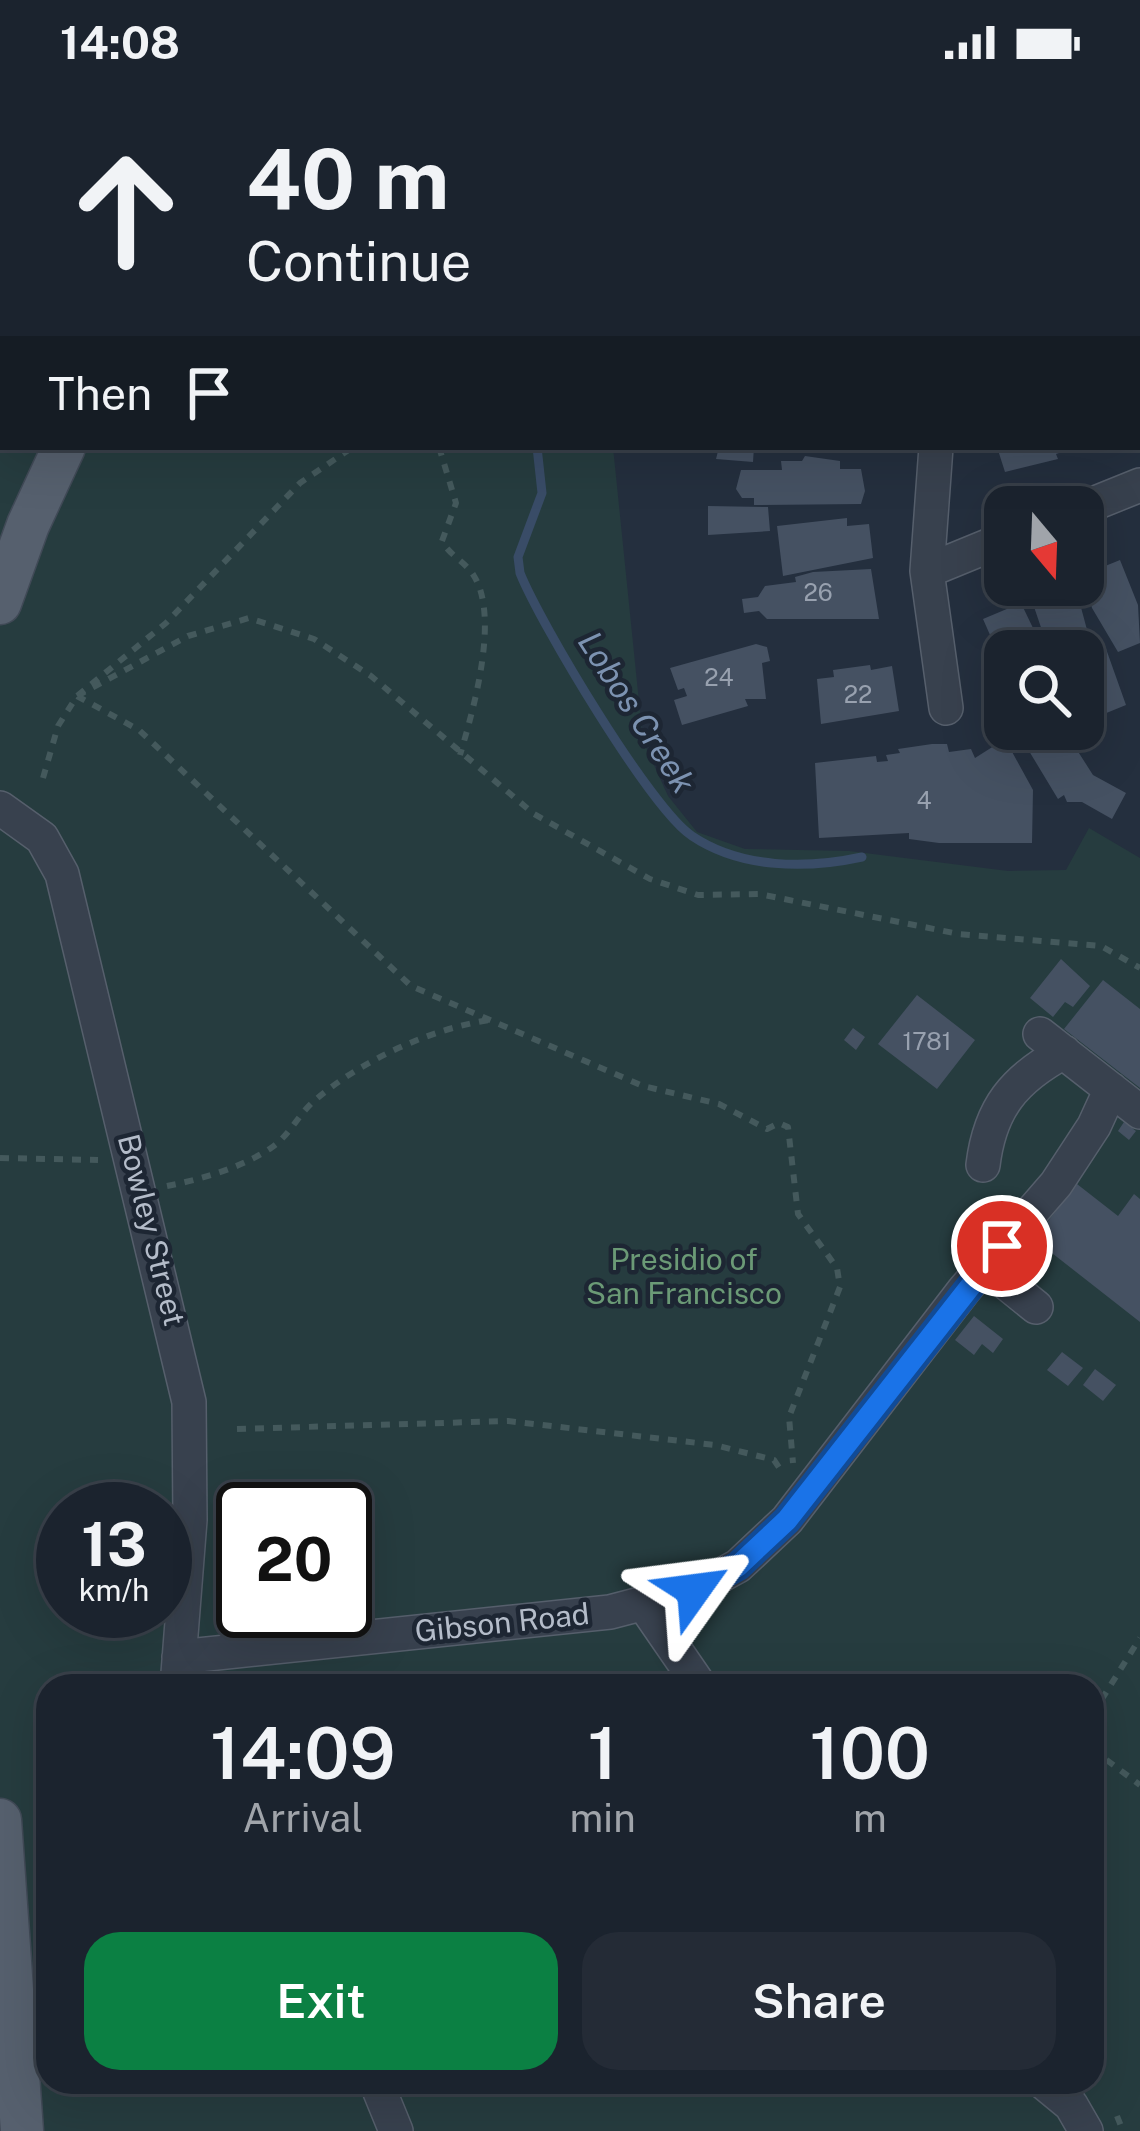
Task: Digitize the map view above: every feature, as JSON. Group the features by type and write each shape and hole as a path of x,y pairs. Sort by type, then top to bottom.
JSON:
{"main road":[{"path":"0,603 28,524 63,450"},
{"path":"1,1845 22,2131"}],"street":[{"path":"936,450 927,571 946,708"},
{"path":"1104,500 1140,485"},
{"path":"927,571 984,548"},
{"name":"Bowley Street","path":"0,808 42,838 62,874 138,1177 190,1417 190,1520 178,1672"},
{"path":"982,1165 990,1124 1007,1094 1052,1043 1140,1112"},
{"name":"Gibson Road","path":"178,1672 645,1606 694,1590 738,1566 801,1501 984,1265 1072,1164 1111,1089"},
{"path":"984,1265 1036,1307"},
{"path":"645,1606 692,1674"},
{"path":"381,2094 396,2131"},
{"path":"1058,2094 1071,2105 1086,2131"}],"path":[{"path":"43,778 58,726 77,696 166,623 300,483 348,450"},
{"path":"441,450 456,503 442,541 474,575 482,606 480,677 460,755"},
{"path":"77,696 188,637 249,618 314,639 371,676 534,814 671,887 698,895 760,894 976,936 1101,946 1140,968"},
{"path":"77,696 139,730 411,986 643,1085 695,1096 767,1129 784,1124 792,1133 798,1214 837,1268 839,1287 789,1418 801,1501"},
{"path":"0,1158 187,1182 257,1156 346,1078 448,1029 493,1020"},
{"path":"238,1429 508,1421 715,1445 774,1460 801,1501"},
{"path":"1104,1696 1140,1638"},
{"path":"1104,1758 1140,1785"}],"green space":[{"name":"Presidio of San Francisco","path":"0,450 613,450 643,741 668,796 697,832 745,849 849,851 1008,871 1066,870 1089,828 1140,858 1140,2131 0,2131"}],"building":[{"path":"718,450 754,450 753,462 716,459"},
{"path":"998,450 1068,450 1056,454 1058,459 1005,472"},
{"path":"805,456 840,461 840,469 861,469 865,491 861,504 754,505 754,498 742,498 736,489 741,470 782,470 781,461 802,461"},
{"path":"708,506 768,507 770,531 708,535"},
{"path":"847,518 847,526 869,524 873,558 783,576 777,526"},
{"path":"1120,560 1138,605 1140,643 1118,652 1091,606 1104,606 1104,566"},
{"path":"871,569 879,619 767,619 759,611 744,613 742,599 758,597 765,586 796,582 795,577 813,572"},
{"path":"1022,606 1034,630 988,630 983,619"},
{"path":"1034,606 1081,606 1087,630 1042,630"},
{"path":"756,644 767,647 770,661 762,663 766,699 745,699 748,706 682,725 674,700 687,696 684,688 678,690 670,668"},
{"path":"1105,646 1126,705 1104,714"},
{"path":"870,665 871,670 892,666 899,711 821,724 817,679 834,677 833,670"},
{"path":"932,744 947,744 949,752 971,749 975,758 988,750 1011,750 1033,790 1032,843 939,843 909,839 909,833 819,838 815,763 876,756 877,762 888,761 886,755 900,753 898,749"},
{"path":"1028,750 1077,750 1093,775 1126,793 1112,819 1082,802 1067,802 1064,795 1058,799"},
{"path":"1061,959 1090,986 1073,1007 1065,1002 1053,1017 1030,998"},
{"path":"1103,980 1140,1009 1140,1088 1064,1029"},
{"path":"917,995 975,1040 937,1089 878,1044"},
{"path":"853,1028 865,1037 856,1050 844,1040"},
{"path":"1124,1122 1136,1131 1129,1140 1118,1131"},
{"path":"1077,1184 1118,1216 1134,1194 1140,1199 1140,1322 1034,1239"},
{"path":"974,1316 1003,1339 993,1353 982,1344 974,1355 955,1340"},
{"path":"1062,1352 1083,1368 1068,1386 1047,1370"},
{"path":"1095,1369 1116,1385 1103,1401 1083,1385"}],"waterway":[{"name":"Lobos Creek","path":"537,450 542,493 518,557 520,573 572,671 651,791 692,836 732,855 797,864 862,857"}],"route":[{"path":"694,1590 738,1566 772,1537 1002,1246"}]}
